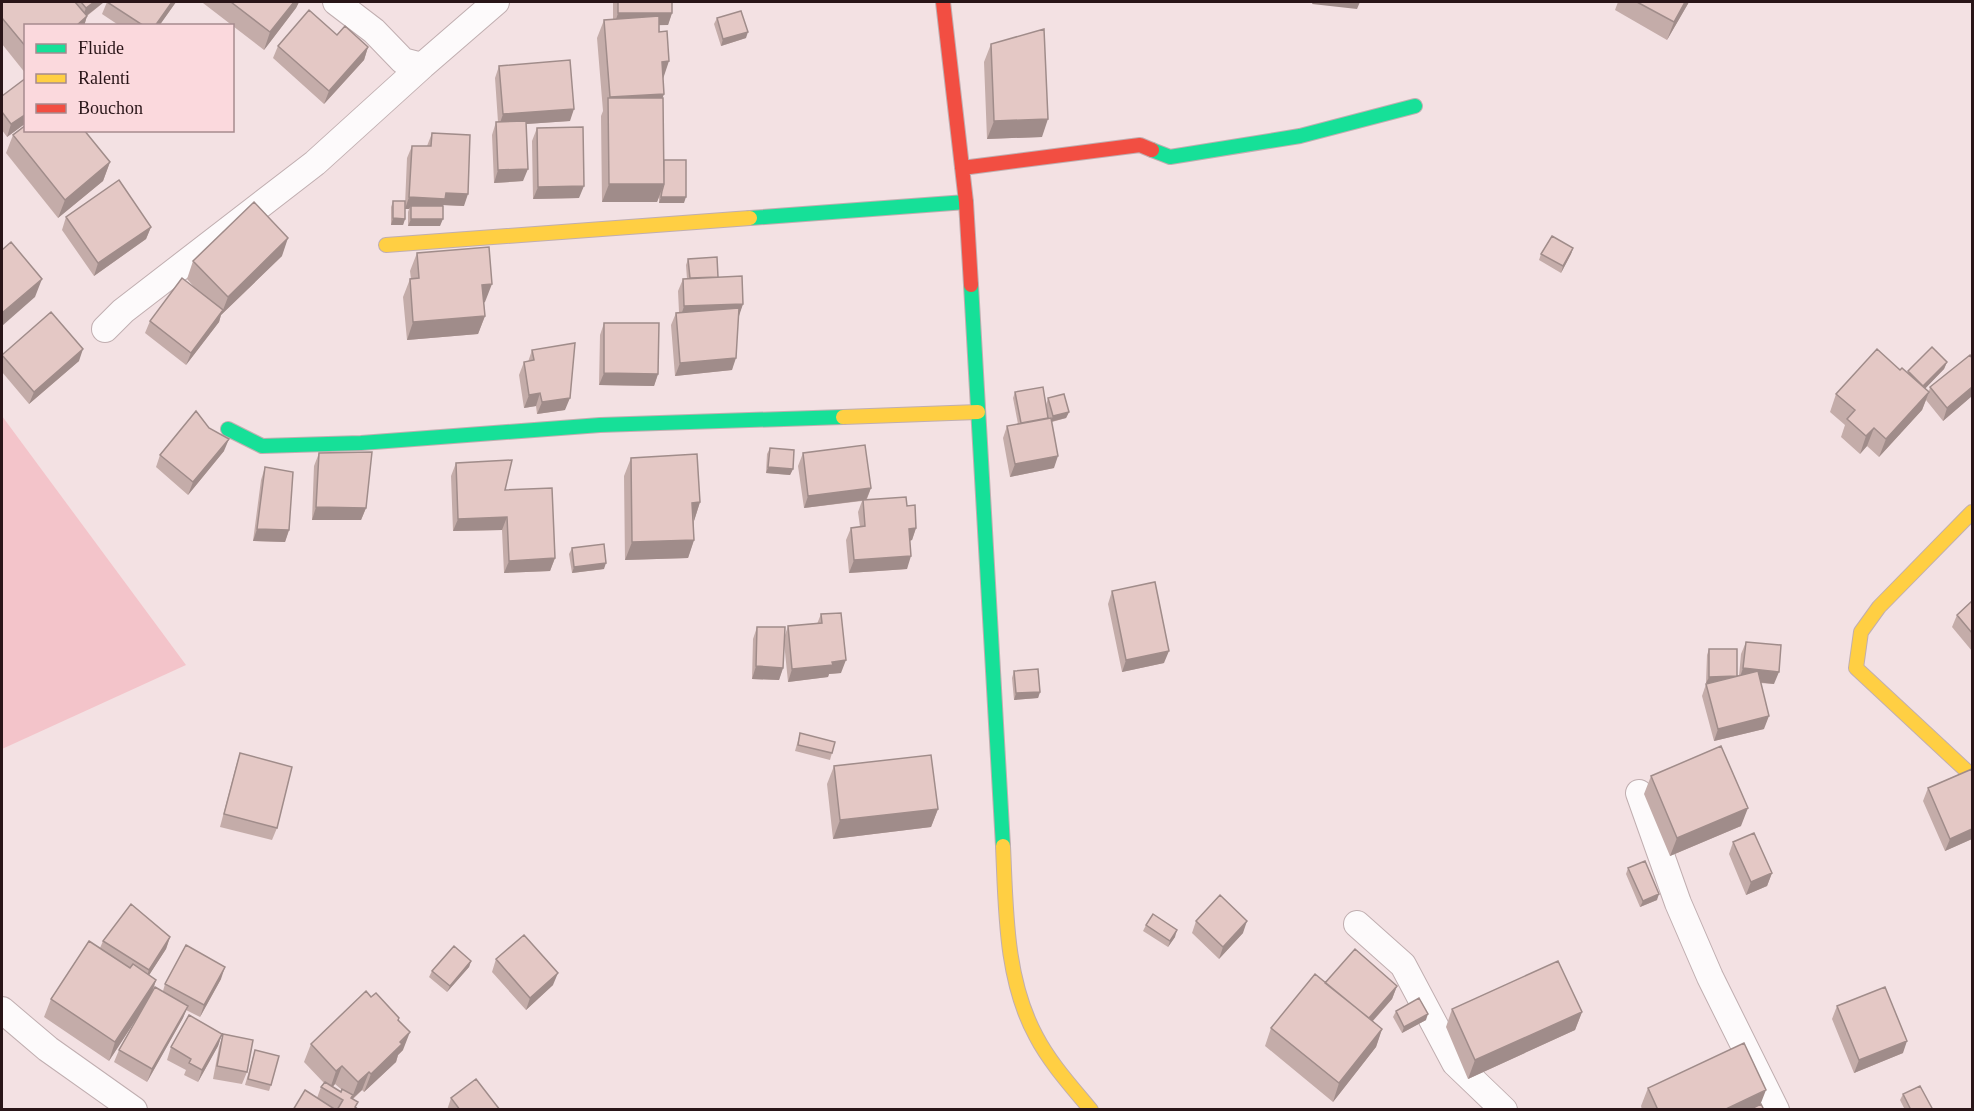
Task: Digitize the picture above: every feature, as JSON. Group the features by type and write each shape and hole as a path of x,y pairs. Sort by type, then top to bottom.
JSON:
{"street":[{"path":"336,2 374,32 403,61 422,66"},
{"path":"105,329 123,311 315,163 496,2"},
{"path":"943,2 966,202 1008,939 1019,990 1036,1036 1064,1077 1091,1110"},
{"path":"962,168 1140,145 1170,157 1299,136 1415,106"},
{"path":"386,245 966,202"},
{"path":"228,429 261,446 361,442 600,425 978,412"},
{"path":"1972,512 1873,616 1861,632 1856,668 1972,776"},
{"path":"1639,793 1678,903 1705,967 1776,1110"},
{"path":"1357,924 1403,965 1455,1063 1504,1110"},
{"path":"2,1010 48,1049 135,1110"}],"shaded area":[{"path":"2,416 186,665 2,749"}],"building":[{"path":"2,2 75,2 87,16 78,24 24,24 24,45 2,18"},
{"path":"81,2 94,2 86,8"},
{"path":"107,2 172,2 156,24 141,24"},
{"path":"231,2 294,2 270,32"},
{"path":"618,2 672,2 672,13 618,13"},
{"path":"1637,2 1685,2 1674,22"},
{"path":"309,10 337,35 345,26 368,47 329,91 278,46"},
{"path":"741,11 748,32 723,39 717,18"},
{"path":"659,16 659,32 667,31 669,61 662,62 664,94 610,97 604,20"},
{"path":"1044,29 1048,119 994,121 991,44"},
{"path":"570,60 574,109 503,114 499,66"},
{"path":"24,80 24,115 11,124 2,112 2,96"},
{"path":"608,98 663,98 664,184 609,184"},
{"path":"526,121 528,169 498,170 496,122"},
{"path":"24,127 24,132 86,132 110,162 65,200 13,135"},
{"path":"583,127 584,186 538,187 537,128"},
{"path":"432,133 470,135 468,194 446,193 445,199 409,197 412,146 431,146"},
{"path":"664,160 686,160 686,197 661,197 664,184"},
{"path":"119,180 151,227 98,263 66,217"},
{"path":"393,201 405,201 405,219 393,218"},
{"path":"254,202 288,238 228,297 193,261"},
{"path":"411,206 443,206 443,219 411,219"},
{"path":"1552,236 1573,248 1563,266 1541,254"},
{"path":"11,242 42,279 2,313 2,250"},
{"path":"489,247 492,284 482,285 485,316 413,322 410,279 419,278 417,253"},
{"path":"717,257 718,277 690,278 688,259"},
{"path":"742,276 743,304 684,306 683,279"},
{"path":"182,278 223,310 191,353 150,321"},
{"path":"739,308 736,358 680,363 676,313"},
{"path":"51,312 83,349 34,392 2,355"},
{"path":"604,323 659,323 658,374 604,373"},
{"path":"575,343 570,398 542,402 540,393 529,395 524,362 534,360 532,350"},
{"path":"1932,347 1947,362 1923,386 1908,371"},
{"path":"1877,349 1929,392 1886,439 1874,428 1866,436 1847,419 1855,410 1836,394"},
{"path":"1970,355 1972,358 1972,387 1947,408 1930,387"},
{"path":"1043,387 1048,418 1021,423 1015,392"},
{"path":"1064,394 1069,412 1053,416 1048,398"},
{"path":"196,411 209,428 229,439 193,482 160,455"},
{"path":"1051,418 1058,456 1015,464 1007,426"},
{"path":"865,445 871,488 808,496 803,453"},
{"path":"770,448 794,450 793,469 768,467"},
{"path":"372,452 366,508 316,507 319,453"},
{"path":"697,454 700,502 692,503 694,540 632,542 631,458"},
{"path":"512,460 505,490 552,488 555,558 509,561 507,517 458,519 456,463"},
{"path":"265,467 293,472 289,530 257,529"},
{"path":"906,497 907,506 915,505 916,528 909,529 911,556 854,560 851,528 865,526 863,500"},
{"path":"604,544 606,563 574,567 572,548"},
{"path":"1155,582 1169,651 1126,660 1112,591"},
{"path":"1972,601 1972,633 1957,615"},
{"path":"841,613 846,660 832,662 833,665 792,669 788,626 822,623 821,614"},
{"path":"757,627 785,627 783,668 756,666"},
{"path":"1746,642 1781,645 1779,672 1743,668"},
{"path":"1709,649 1737,649 1737,676 1709,677"},
{"path":"1038,669 1040,692 1016,693 1014,671"},
{"path":"1758,671 1769,716 1718,729 1706,684"},
{"path":"800,733 835,742 832,753 798,745"},
{"path":"1721,746 1748,808 1677,838 1651,776"},
{"path":"240,753 292,767 277,828 224,814"},
{"path":"931,755 938,809 840,820 834,766"},
{"path":"1972,769 1972,829 1950,839 1928,788"},
{"path":"1754,833 1772,873 1751,882 1733,842"},
{"path":"1645,861 1659,894 1643,901 1628,868"},
{"path":"1220,895 1247,921 1223,947 1196,921"},
{"path":"131,904 170,937 149,970 103,941"},
{"path":"1153,914 1177,930 1170,941 1146,925"},
{"path":"524,935 558,973 530,998 496,959"},
{"path":"89,941 130,968 133,964 156,980 115,1042 51,999"},
{"path":"186,945 225,967 204,1005 165,984"},
{"path":"454,946 471,961 450,986 432,971"},
{"path":"1355,949 1397,986 1369,1018 1325,983"},
{"path":"1558,961 1582,1012 1475,1060 1452,1009"},
{"path":"1315,974 1382,1029 1339,1083 1271,1028"},
{"path":"155,987 188,1006 152,1069 119,1050"},
{"path":"1885,987 1907,1041 1859,1060 1837,1006"},
{"path":"366,991 371,997 376,993 410,1032 400,1042 402,1044 371,1074 369,1072 358,1082 342,1066 336,1071 311,1044"},
{"path":"1419,998 1428,1014 1404,1027 1396,1011"},
{"path":"189,1015 222,1034 202,1070 189,1063 191,1059 171,1047"},
{"path":"223,1034 253,1040 247,1072 217,1066"},
{"path":"1744,1043 1766,1090 1724,1110 1658,1110 1648,1088"},
{"path":"255,1050 279,1056 271,1085 248,1079"},
{"path":"476,1079 500,1110 460,1110 451,1098"},
{"path":"325,1082 341,1092 342,1089 353,1095 351,1098 358,1102 355,1107 359,1110 337,1110 343,1100 321,1087"},
{"path":"1920,1086 1933,1110 1911,1110 1903,1094"},
{"path":"305,1090 336,1110 293,1110"},
{"path":"1761,1104 1763,1108 1760,1110 1749,1110"}],"traffic: fast":[{"path":"1152,150 1170,157 1300,136 1415,106"},
{"path":"750,218 966,202"},
{"path":"971,285 1003,846"},
{"path":"228,429 262,446 361,443 600,425 843,417"}],"traffic: slow":[{"path":"386,245 750,218"},
{"path":"843,417 978,412"},
{"path":"1972,512 1879,607 1861,632 1856,668 1972,776"},
{"path":"1003,846 1009,943 1018,991 1036,1036 1048,1056 1091,1110"}],"traffic: jam":[{"path":"943,2 966,202 971,285"},
{"path":"962,168 1140,145 1152,150"}]}
